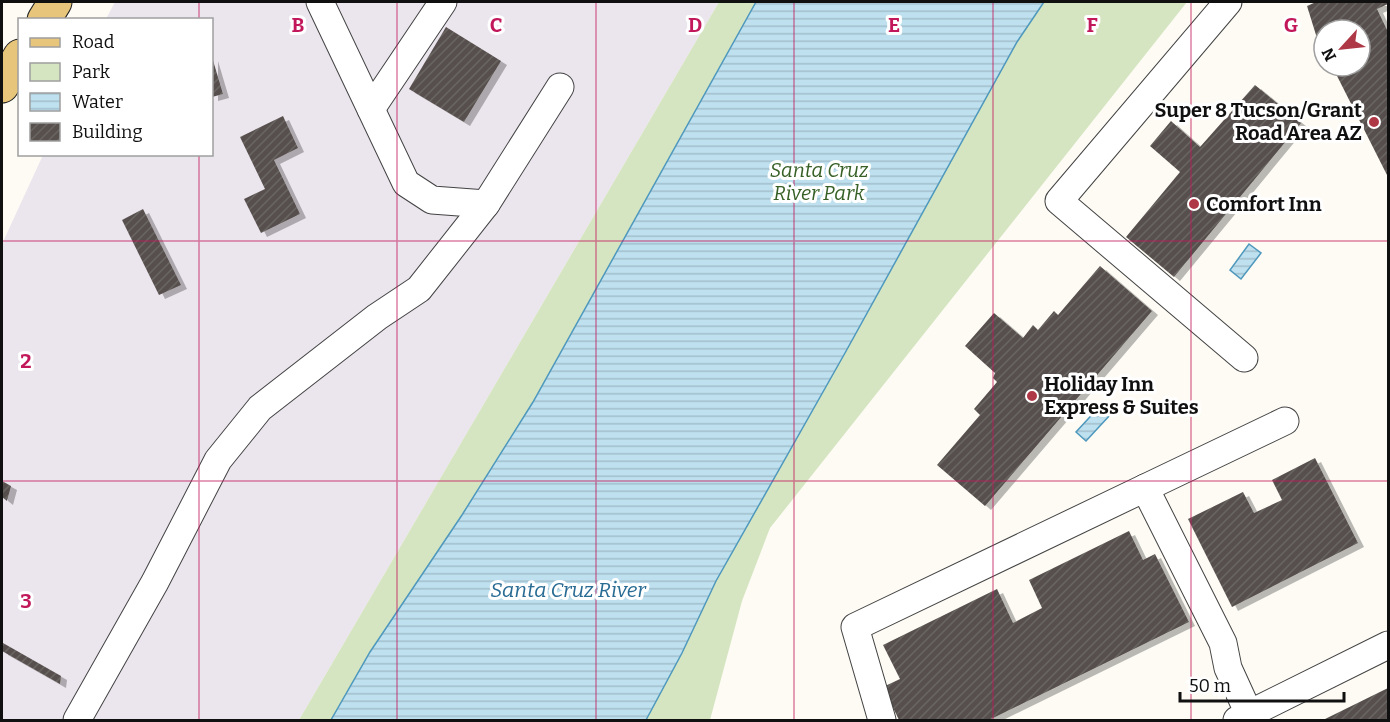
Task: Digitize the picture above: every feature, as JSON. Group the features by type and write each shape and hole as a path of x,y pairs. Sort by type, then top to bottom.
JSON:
{"main road":[{"path":"45,18 55,2"},
{"path":"2,86 18,59"}],"street":[{"path":"320,2 406,183 432,200 486,204"},
{"path":"371,109 443,2"},
{"path":"1228,2 1059,201 1244,358"},
{"path":"77,720 155,582 218,460 260,408 377,316 419,289 486,204 560,87"},
{"path":"882,720 855,627 1285,421"},
{"path":"1144,488 1223,643 1243,717 1389,645"}],"shaded area":[{"path":"115,2 719,2 299,720 2,720 2,244 43,156 213,156 213,18 107,18"}],"green space":[{"name":"Santa Cruz River","path":"719,2 1187,2 770,528 742,601 710,720 299,720"}],"water":[{"name":"Santa Cruz River","path":"756,2 1044,2 1017,42 716,581 682,653 646,720 331,720 370,652 462,515 533,402"},
{"path":"1249,244 1261,253 1241,279 1230,270"},
{"path":"1100,406 1110,415 1086,441 1076,432"}],"building":[{"name":"Super 8 Tucson/Grant Road Area AZ","path":"1316,2 1388,2 1377,9 1388,32 1388,177 1338,78 1372,78 1372,18 1312,18 1312,22 1307,6"},
{"path":"446,27 501,61 464,122 409,89"},
{"path":"213,60 223,94 213,97"},
{"name":"Comfort Inn","path":"1255,85 1301,123 1174,277 1126,237 1180,172 1150,146 1171,121 1200,147"},
{"path":"283,116 298,148 274,160 300,214 261,233 244,199 265,189 240,137"},
{"path":"143,209 181,285 159,295 122,220"},
{"name":"Holiday Inn Express & Suites","path":"1100,266 1152,311 985,506 937,465 980,415 974,409 997,382 993,378 995,373 965,346 994,313 1023,338 1033,325 1038,330 1054,311 1058,315"},
{"path":"1315,458 1358,543 1232,607 1188,519 1243,492 1254,513 1282,500 1272,480"},
{"path":"2,481 11,486 7,501 2,497"},
{"path":"1129,531 1143,560 1155,554 1189,622 989,720 899,720 883,687 900,679 883,645 997,589 1013,623 1042,608 1029,580"},
{"path":"3,643 61,676 60,684 2,651"},
{"path":"1388,688 1388,720 1323,720"}],"place":[{"name":"Super 8 Tucson/Grant Road Area AZ","path":"1374,122"},
{"name":"Comfort Inn","path":"1194,204"},
{"name":"Holiday Inn Express & Suites","path":"1032,396"}],"park label":[{"name":"Santa Cruz River Park","path":"819,182"}]}
